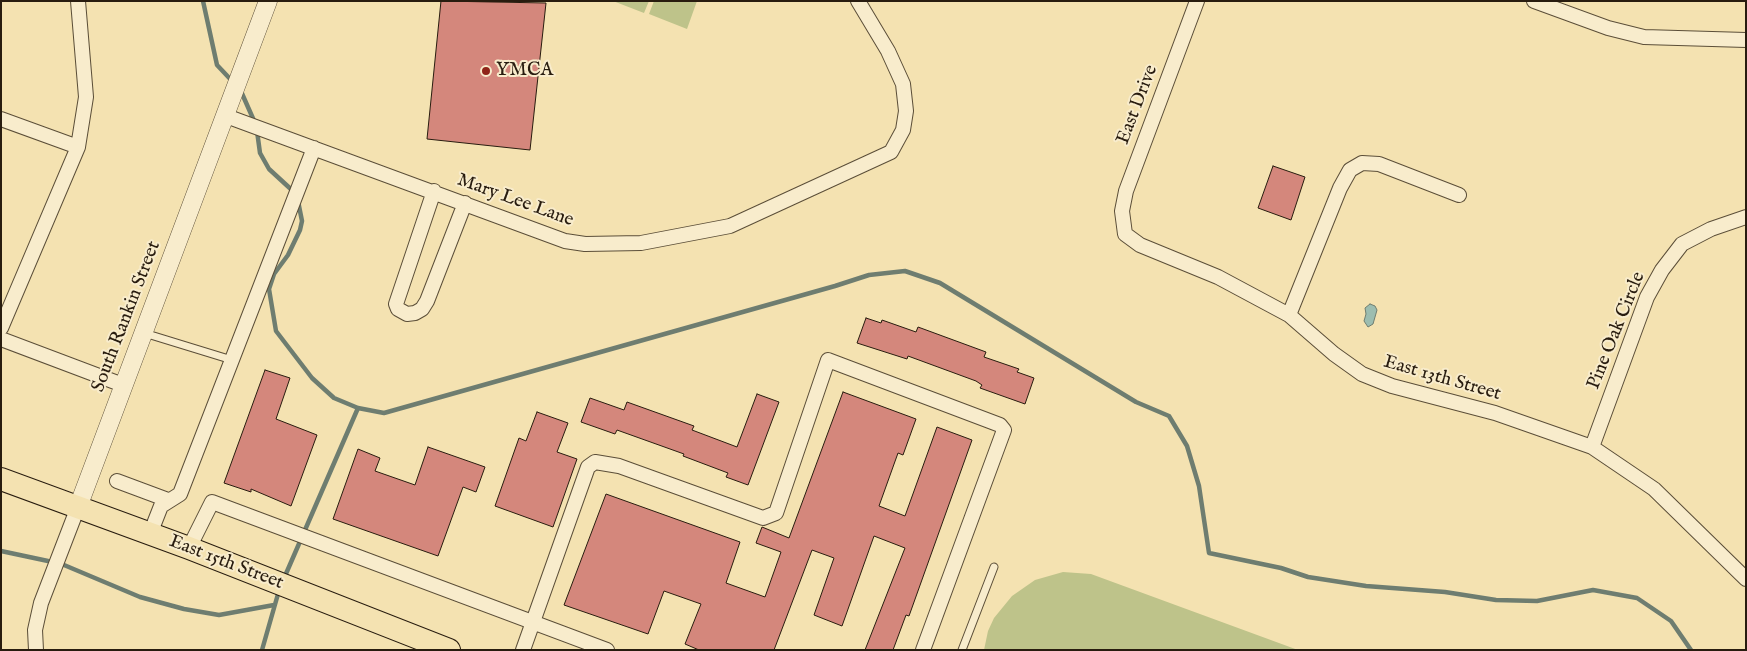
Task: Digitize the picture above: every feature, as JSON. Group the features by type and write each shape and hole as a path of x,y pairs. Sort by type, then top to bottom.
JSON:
{"main road":[{"name":"East 15th Street","path":"1,479 188,548 449,650"}],"street":[{"path":"1,328 78,147 86,97 78,1"},
{"name":"South Rankin Street","path":"36,650 35,630 41,604 268,1"},
{"name":"Mary Lee Lane","path":"226,116 434,191 565,241 585,244 641,243 730,226 891,152 903,130 906,111 903,84 888,51 858,1"},
{"name":"East Drive","path":"1123,224 1122,211 1126,191 1197,1"},
{"path":"1534,1 1608,28 1644,37 1746,40"},
{"path":"1,119 78,147"},
{"path":"150,534 161,506 180,494 314,148"},
{"path":"1289,315 1340,188 1350,170 1362,163 1380,164 1459,195"},
{"path":"434,191 396,304 398,309 407,314 415,313 422,309 427,302 465,203"},
{"name":"Pine Oak Circle","path":"1592,447 1647,297 1662,270 1682,244 1711,229 1746,217"},
{"name":"East 13th Street","path":"1123,224 1124,234 1140,245 1218,277 1289,315 1334,354 1362,374 1392,386 1495,413 1592,447 1654,489 1746,579"},
{"path":"1,339 123,385"},
{"path":"523,650 588,467 595,462 619,466 763,518 776,513 828,360 1000,425 1004,430 923,650"},
{"path":"116,480 168,500"},
{"path":"188,548 212,502 607,650"}],"lane":[{"path":"143,332 232,360"},
{"path":"962,650 994,567"}],"green space":[{"path":"613,1 649,1 644,13"},
{"path":"654,1 697,1 687,29 649,14"},
{"path":"1063,572 1091,574 1298,650 984,650 988,631 994,618 1012,596 1035,580"}],"shaded area":[{"path":"1370,304 1375,306 1377,310 1373,324 1368,327 1364,321 1365,308"}],"building":[{"name":"YMCA","path":"441,1 546,3 530,150 427,139"},
{"path":"1273,166 1305,177 1291,220 1258,208"},
{"path":"866,318 881,323 882,320 916,332 918,327 986,352 984,357 1019,369 1017,372 1034,378 1025,404 980,388 982,385 976,381 908,356 907,359 857,343"},
{"path":"265,370 290,378 276,419 317,435 291,506 251,489 251,492 224,483"},
{"path":"843,392 916,419 903,455 898,453 879,506 905,516 937,427 972,440 909,616 906,615 893,650 865,650 905,548 874,536 842,626 814,615 834,558 812,550 774,650 699,650 685,644 701,604 664,591 648,634 564,605 606,494 740,542 726,583 765,597 781,552 756,543 762,527 789,538"},
{"path":"757,394 779,402 748,485 726,477 728,473 683,456 684,454 617,430 615,434 581,422 590,398 624,410 627,402 694,426 692,430 737,447"},
{"path":"537,412 568,423 557,452 577,459 553,527 495,506 519,438 526,441"},
{"path":"428,447 485,467 476,492 463,487 438,556 333,519 358,449 380,458 375,471 415,485"}],"waterway":[{"path":"203,1 217,65 233,82"},
{"path":"240,89 255,123"},
{"path":"257,131 260,153 269,169 294,192"},
{"path":"298,201 302,221 300,230 288,255 274,274 269,289 276,331 312,378 334,398 358,408 384,413 869,275 905,271 940,283 1136,402 1169,416 1187,446 1199,486 1209,553 1281,568 1308,577 1366,586 1445,592 1496,600 1537,601 1593,590 1637,598 1671,621 1691,650"},
{"path":"285,576 358,408"},
{"path":"1,551 48,561"},
{"path":"64,565 140,597 184,609 219,615 274,605"},
{"path":"262,650 278,594"}],"place":[{"name":"YMCA","path":"486,71"}]}
